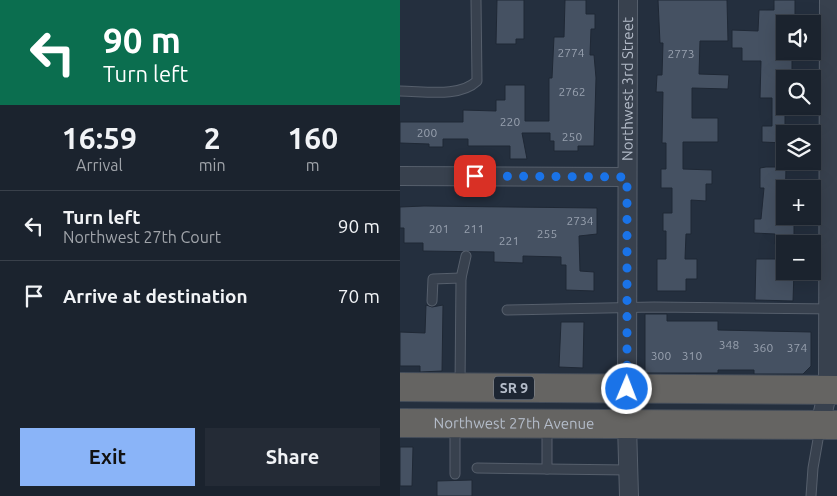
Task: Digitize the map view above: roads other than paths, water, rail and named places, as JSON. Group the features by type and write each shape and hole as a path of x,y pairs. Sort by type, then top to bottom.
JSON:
{"highway":[{"name":"SR 9","path":"400,387 833,390"},
{"path":"489,425 496,416 506,412 607,409 627,389"},
{"path":"627,425 632,415 650,406 719,403 753,390"},
{"name":"Northwest 27th Avenue","path":"400,423 489,425 829,425"}],"street":[{"name":"Northwest 3rd Street","path":"627,389 628,0"},
{"path":"829,0 833,309 833,390 829,425"},
{"path":"400,176 627,177"},
{"path":"627,425 628,496"}],"lane":[{"path":"400,91 457,92 469,89 477,81 476,0"},
{"path":"460,388 461,278 466,256"},
{"path":"432,301 433,279 461,278"},
{"path":"507,310 627,307 833,309"},
{"path":"455,424 455,474"},
{"path":"548,425 548,469"},
{"path":"811,496 813,468 829,425"},
{"path":"477,468 628,470"}]}
